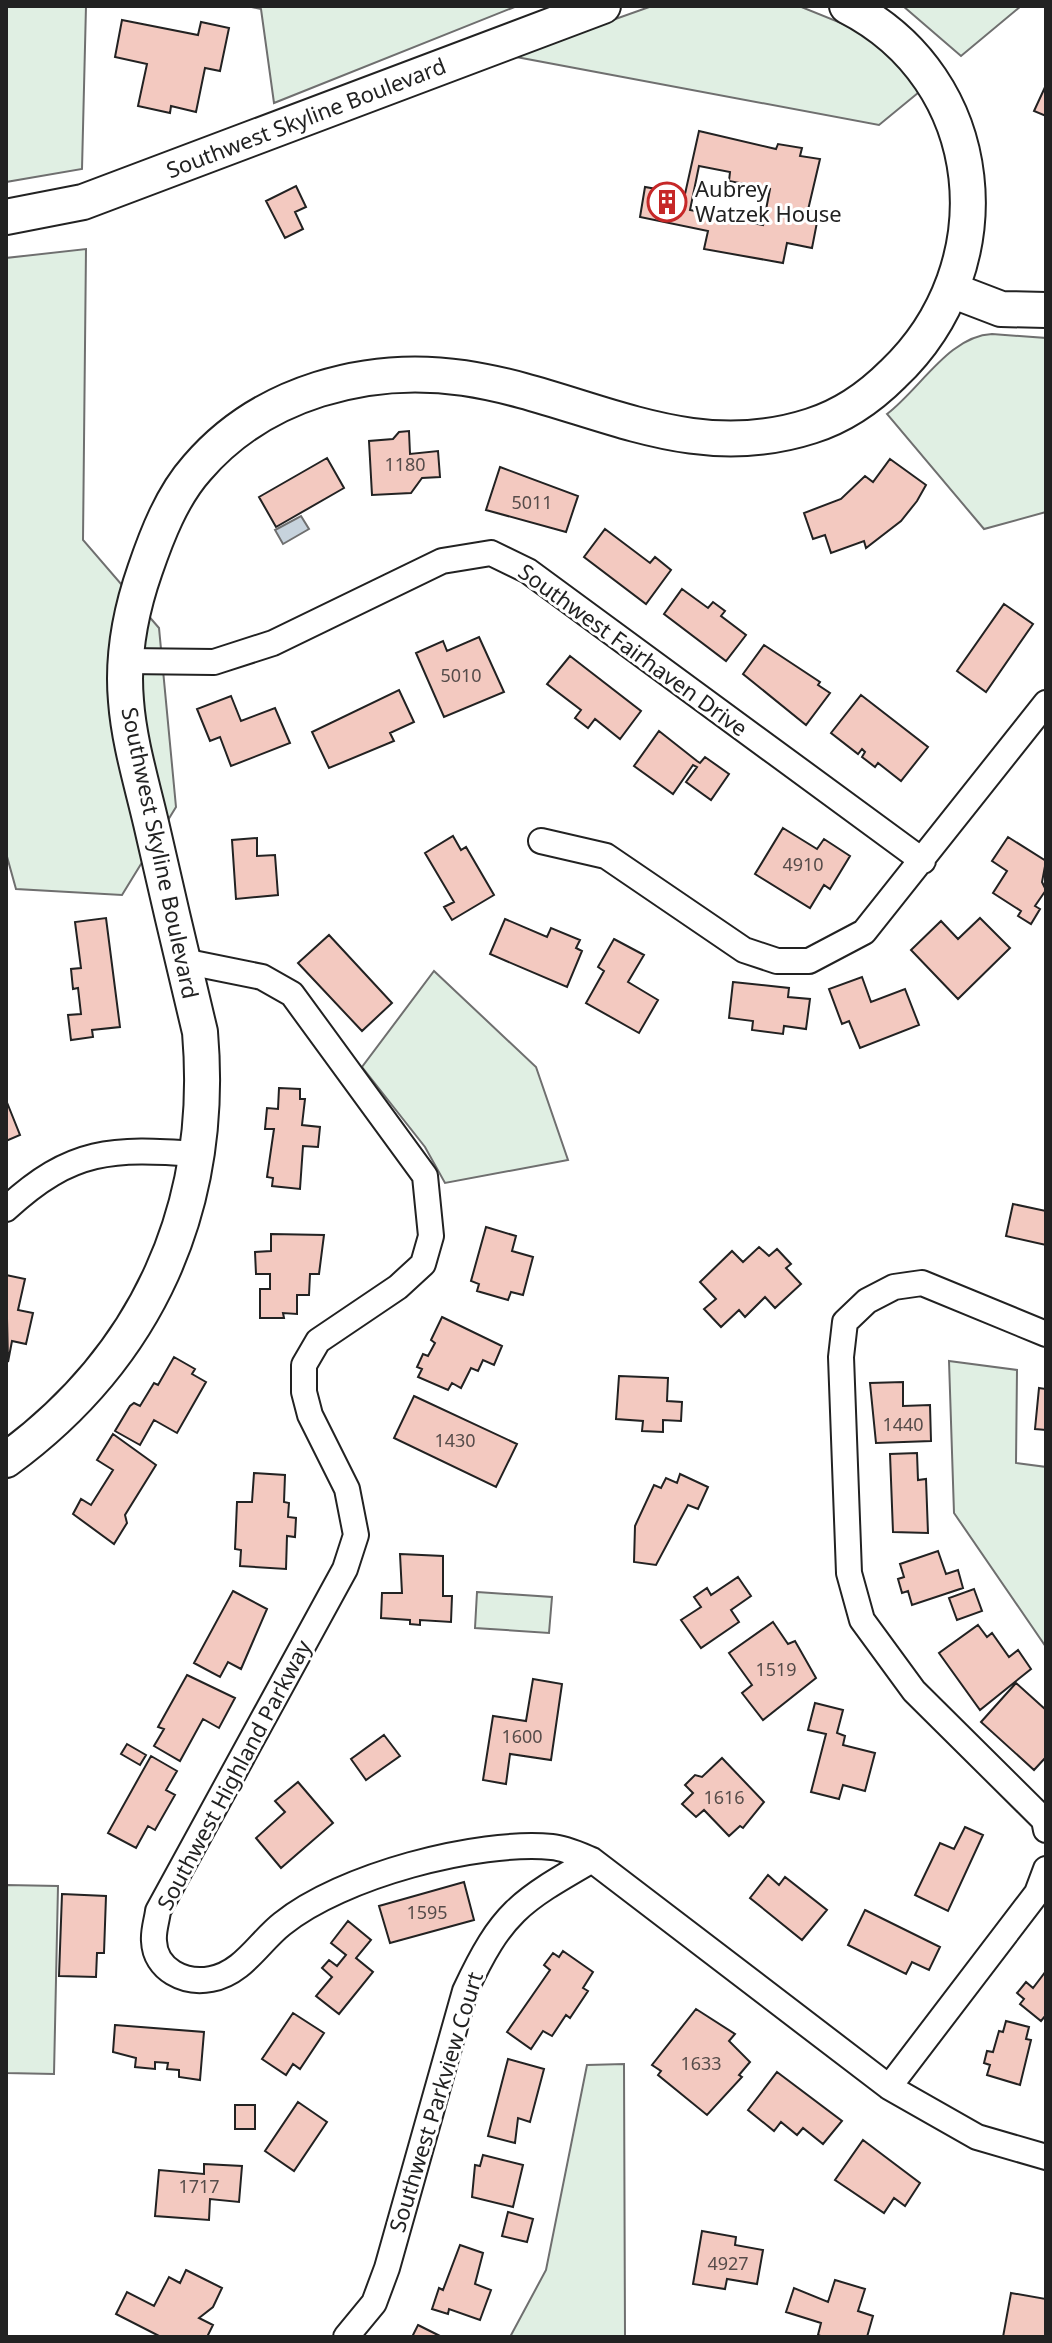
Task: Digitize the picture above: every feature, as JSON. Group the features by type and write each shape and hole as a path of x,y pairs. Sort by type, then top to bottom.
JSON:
{"main road":[{"name":"Southwest Skyline Boulevard","path":"6,217 83,202 603,6"},
{"name":"Southwest Skyline Boulevard","path":"6,1460 79,1399 134,1328 176,1239 198,1154 203,1059 200,1032 131,735 126,701 127,630 138,590 176,498 196,469 232,434 284,403 357,380 399,374 443,376 487,383 667,434 708,439 757,437 806,428 861,402 906,362 954,291 969,210 966,176 953,122 918,61 880,26 847,6"},
{"path":"954,291 1001,309 1046,310"}],"street":[{"name":"Southwest Fairhaven Drive","path":"126,661 214,662 273,643 442,561 491,553 528,571 923,861"},
{"path":"541,841 606,856 744,950 777,961 809,961 864,932 1046,703"},
{"name":"Southwest Highland Parkway","path":"183,961 262,977 292,994 425,1176 431,1236 423,1264 398,1287 318,1341 304,1365 304,1392 310,1415 347,1489 356,1535 345,1569 158,1911 154,1942 162,1965 182,1978 212,1979 240,1966 281,1924 322,1896 378,1873 518,1846 555,1847 592,1860 889,2087 977,2137 1046,2157"},
{"path":"6,1209 37,1181 84,1157 146,1150 198,1154"},
{"path":"1046,1334 922,1283 894,1287 867,1301 845,1322 841,1357 849,1573 862,1620 914,1691 1044,1820 1046,1830"},
{"name":"Southwest Parkview Court","path":"346,2337 374,2303 387,2268 465,1991 484,1950 503,1921 529,1897 592,1860"},
{"path":"889,2087 1037,1893 1046,1869"}],"green space":[{"path":"6,6 86,6 82,169 6,182"},
{"path":"247,6 517,6 274,103 261,9"},
{"path":"652,6 799,6 861,31 924,88 879,125 511,56"},
{"path":"903,6 1021,6 961,56"},
{"path":"86,249 83,540 159,628 176,807 122,895 16,889 6,853 6,258"},
{"path":"992,334 1046,338 1046,512 984,529 887,414 949,353 977,337"},
{"path":"434,971 536,1067 568,1160 445,1183 425,1147 362,1067"},
{"path":"949,1361 1017,1370 1016,1463 1046,1467 1046,1647 954,1513"},
{"path":"477,1592 552,1597 549,1633 475,1628"},
{"path":"6,1885 58,1886 54,2074 6,2073"},
{"path":"624,2064 625,2337 510,2337 546,2270 587,2065"}],"shaded area":[{"path":"301,516 309,529 283,544 275,530"}],"building":[{"path":"122,20 198,35 201,22 229,28 220,71 205,68 196,112 171,106 170,113 138,106 147,64 115,57"},
{"path":"1046,85 1046,116 1034,111"},
{"name":"Aubrey Watzek House","path":"699,131 776,149 778,144 802,148 800,156 820,159 808,210 819,212 812,248 787,243 783,263 704,249 708,231 640,217 645,187 685,194","holes":["699,166 730,172 729,181 770,189 763,225 690,210"]},
{"path":"296,186 306,207 295,212 303,229 285,238 266,201"},
{"path":"409,431 410,454 438,451 440,477 422,478 411,493 372,495 369,441 393,439 399,432"},
{"path":"327,458 344,488 276,527 259,497"},
{"path":"890,459 926,485 901,521 866,548 864,541 831,553 825,535 813,539 804,513 841,499 865,476 873,482"},
{"path":"500,467 578,496 566,532 486,510"},
{"path":"605,529 650,563 655,557 671,570 646,604 584,557"},
{"path":"682,589 708,608 713,602 725,611 721,616 746,635 726,661 664,614"},
{"path":"1004,604 1033,624 986,692 957,671"},
{"path":"479,637 504,692 444,717 416,653 443,641 447,651"},
{"path":"764,645 820,682 818,685 830,693 806,725 743,674"},
{"path":"570,656 641,711 620,739 595,719 588,728 575,718 581,710 547,684"},
{"path":"399,690 414,722 390,733 394,741 329,768 312,732"},
{"path":"861,695 928,747 901,781 878,763 875,767 862,757 865,752 862,749 858,754 831,733"},
{"path":"231,696 241,721 275,708 290,743 231,766 220,737 210,741 197,709"},
{"path":"659,731 700,763 705,757 729,774 711,800 686,782 697,767 693,765 673,794 634,766"},
{"path":"783,828 817,849 824,839 850,856 830,889 824,885 810,908 755,874"},
{"path":"453,836 461,850 466,847 494,895 452,920 444,907 454,902 425,853"},
{"path":"1008,837 1046,861 1042,882 1046,890 1035,906 1040,909 1031,924 1018,916 1021,911 993,893 1007,871 992,861"},
{"path":"257,838 257,856 275,855 278,895 236,899 232,840"},
{"path":"106,918 120,1027 92,1030 93,1037 71,1040 68,1015 81,1014 78,988 73,989 71,969 81,968 75,922"},
{"path":"980,918 1010,948 958,999 911,950 941,921 958,939"},
{"path":"505,919 547,937 551,928 580,940 576,948 582,951 567,987 490,954"},
{"path":"329,935 392,1003 362,1031 298,963"},
{"path":"614,939 644,955 628,982 658,1000 639,1033 586,1003 604,971 598,967"},
{"path":"862,977 871,1002 905,989 919,1025 860,1048 849,1021 842,1024 829,989"},
{"path":"733,982 789,988 788,997 810,999 806,1029 784,1026 783,1034 752,1030 753,1021 729,1018"},
{"path":"279,1088 300,1089 300,1099 305,1099 302,1125 320,1127 318,1147 303,1146 300,1189 272,1186 273,1178 267,1177 274,1129 265,1129 267,1108 278,1109"},
{"path":"6,1100 20,1135 6,1141"},
{"path":"1013,1204 1046,1211 1046,1245 1006,1236"},
{"path":"486,1227 516,1236 512,1251 533,1257 523,1295 511,1292 508,1300 477,1291 479,1284 471,1281"},
{"path":"271,1234 324,1235 319,1274 310,1274 309,1295 297,1295 297,1314 283,1313 284,1318 260,1318 260,1289 270,1289 270,1274 256,1274 255,1252 271,1251"},
{"path":"759,1247 769,1256 777,1249 791,1264 786,1268 801,1284 775,1308 765,1297 745,1317 739,1310 721,1327 704,1309 716,1299 700,1282 732,1251 743,1262"},
{"path":"6,1275 25,1279 18,1310 33,1313 26,1344 12,1341 8,1362"},
{"path":"442,1317 502,1346 494,1365 483,1360 478,1371 471,1368 461,1388 452,1383 448,1390 418,1377 422,1369 417,1367 423,1354 428,1356 435,1343 431,1340"},
{"path":"174,1357 195,1369 192,1374 206,1382 177,1433 154,1420 140,1445 115,1431 130,1406 134,1403 140,1406 154,1383 158,1385"},
{"path":"619,1376 668,1378 667,1401 682,1402 681,1421 663,1420 663,1432 642,1431 643,1421 616,1419"},
{"path":"903,1382 903,1406 930,1405 931,1441 876,1443 870,1383"},
{"path":"1039,1388 1046,1389 1046,1430 1035,1429"},
{"path":"414,1396 517,1444 496,1487 394,1438"},
{"path":"113,1434 156,1465 125,1515 127,1523 114,1544 73,1514 81,1499 91,1505 113,1470 97,1460"},
{"path":"917,1453 918,1480 926,1479 928,1533 893,1532 890,1454"},
{"path":"254,1473 285,1475 284,1502 289,1503 288,1517 296,1518 295,1537 287,1536 286,1569 240,1566 241,1550 235,1549 237,1502 252,1502"},
{"path":"680,1474 708,1487 698,1509 688,1505 656,1565 634,1562 635,1526 654,1485 661,1488 666,1478 677,1483"},
{"path":"938,1551 946,1574 958,1570 963,1588 912,1605 908,1591 902,1593 898,1579 904,1577 900,1564"},
{"path":"400,1554 443,1556 443,1596 452,1596 451,1622 420,1620 420,1625 410,1624 410,1620 381,1618 382,1593 402,1593"},
{"path":"738,1577 751,1596 731,1610 739,1622 701,1648 681,1620 701,1607 694,1597 707,1588 711,1595"},
{"path":"974,1589 982,1611 957,1620 949,1598"},
{"path":"233,1591 267,1609 241,1669 228,1662 220,1677 194,1663"},
{"path":"773,1622 788,1644 795,1641 816,1678 763,1720 742,1693 752,1685 729,1653"},
{"path":"978,1625 987,1637 992,1633 1009,1657 1018,1650 1031,1669 980,1710 939,1653"},
{"path":"187,1675 235,1698 219,1728 203,1719 180,1761 154,1746 164,1729 158,1727"},
{"path":"533,1679 562,1684 551,1760 510,1754 506,1784 483,1780 493,1716 526,1721"},
{"path":"1016,1683 1046,1710 1046,1757 1034,1770 981,1722"},
{"path":"815,1703 843,1710 837,1733 845,1736 843,1745 875,1753 865,1791 843,1785 839,1799 811,1792 826,1734 808,1730"},
{"path":"384,1735 400,1756 366,1780 351,1759"},
{"path":"127,1744 146,1755 140,1765 121,1754"},
{"path":"151,1756 177,1771 166,1790 175,1795 155,1830 148,1826 136,1848 108,1833"},
{"path":"722,1758 764,1802 743,1828 740,1826 729,1836 704,1810 696,1817 682,1804 693,1793 685,1785 695,1775 702,1777"},
{"path":"298,1782 333,1823 281,1868 256,1838 285,1812 275,1801"},
{"path":"965,1827 983,1835 948,1911 915,1895 940,1843 954,1849"},
{"path":"768,1875 779,1885 785,1877 827,1910 802,1940 750,1898"},
{"path":"464,1882 474,1920 390,1943 379,1906"},
{"path":"62,1894 106,1896 104,1953 97,1953 96,1977 59,1976"},
{"path":"865,1910 940,1947 929,1970 912,1962 906,1974 848,1945"},
{"path":"348,1921 371,1940 356,1958 373,1972 339,2014 316,1996 332,1977 322,1968 329,1960 337,1966 346,1955 331,1943"},
{"path":"563,1951 593,1972 583,1988 588,1991 570,2018 566,2015 552,2036 543,2031 531,2049 507,2032 550,1970 544,1965 553,1953 559,1957"},
{"path":"1046,1971 1046,2015 1041,2021 1020,2004 1024,1999 1017,1993 1026,1982 1033,1988"},
{"path":"696,2009 735,2034 729,2041 750,2062 739,2075 742,2077 707,2115 658,2075 661,2071 652,2065"},
{"path":"293,2013 324,2033 300,2069 293,2064 286,2075 262,2059"},
{"path":"1006,2021 1029,2027 1026,2039 1031,2040 1020,2085 987,2075 990,2065 984,2063 987,2051 993,2052 999,2031 1003,2032"},
{"path":"115,2025 204,2032 200,2080 179,2077 179,2070 167,2069 168,2063 155,2062 155,2069 135,2067 136,2058 113,2052"},
{"path":"508,2059 544,2069 530,2122 518,2118 515,2143 488,2136"},
{"path":"777,2072 842,2121 823,2144 803,2128 797,2135 781,2122 774,2131 748,2110"},
{"path":"298,2102 327,2122 294,2171 265,2151"},
{"path":"235,2105 255,2105 255,2129 235,2129"},
{"path":"863,2140 920,2183 905,2206 894,2198 884,2213 835,2180"},
{"path":"483,2155 523,2165 513,2207 472,2197 475,2165 480,2166"},
{"path":"204,2164 242,2166 239,2202 210,2199 209,2220 155,2216 159,2170 204,2174"},
{"path":"508,2212 533,2219 527,2242 502,2236"},
{"path":"702,2231 736,2237 735,2245 763,2250 757,2284 727,2279 725,2289 693,2284"},
{"path":"460,2245 483,2253 475,2284 491,2290 480,2320 449,2309 448,2314 432,2309 439,2288 443,2290"},
{"path":"186,2270 222,2288 213,2307 199,2318 213,2325 207,2337 161,2337 116,2314 127,2292 154,2306 169,2277 180,2283"},
{"path":"835,2280 865,2289 858,2311 873,2316 867,2337 823,2337 818,2335 821,2323 786,2312 794,2288 828,2302"},
{"path":"1011,2293 1046,2299 1046,2337 1003,2337"},
{"path":"418,2325 442,2337 412,2337"}],"place":[{"name":"Aubrey Watzek House","path":"667,202"}]}
